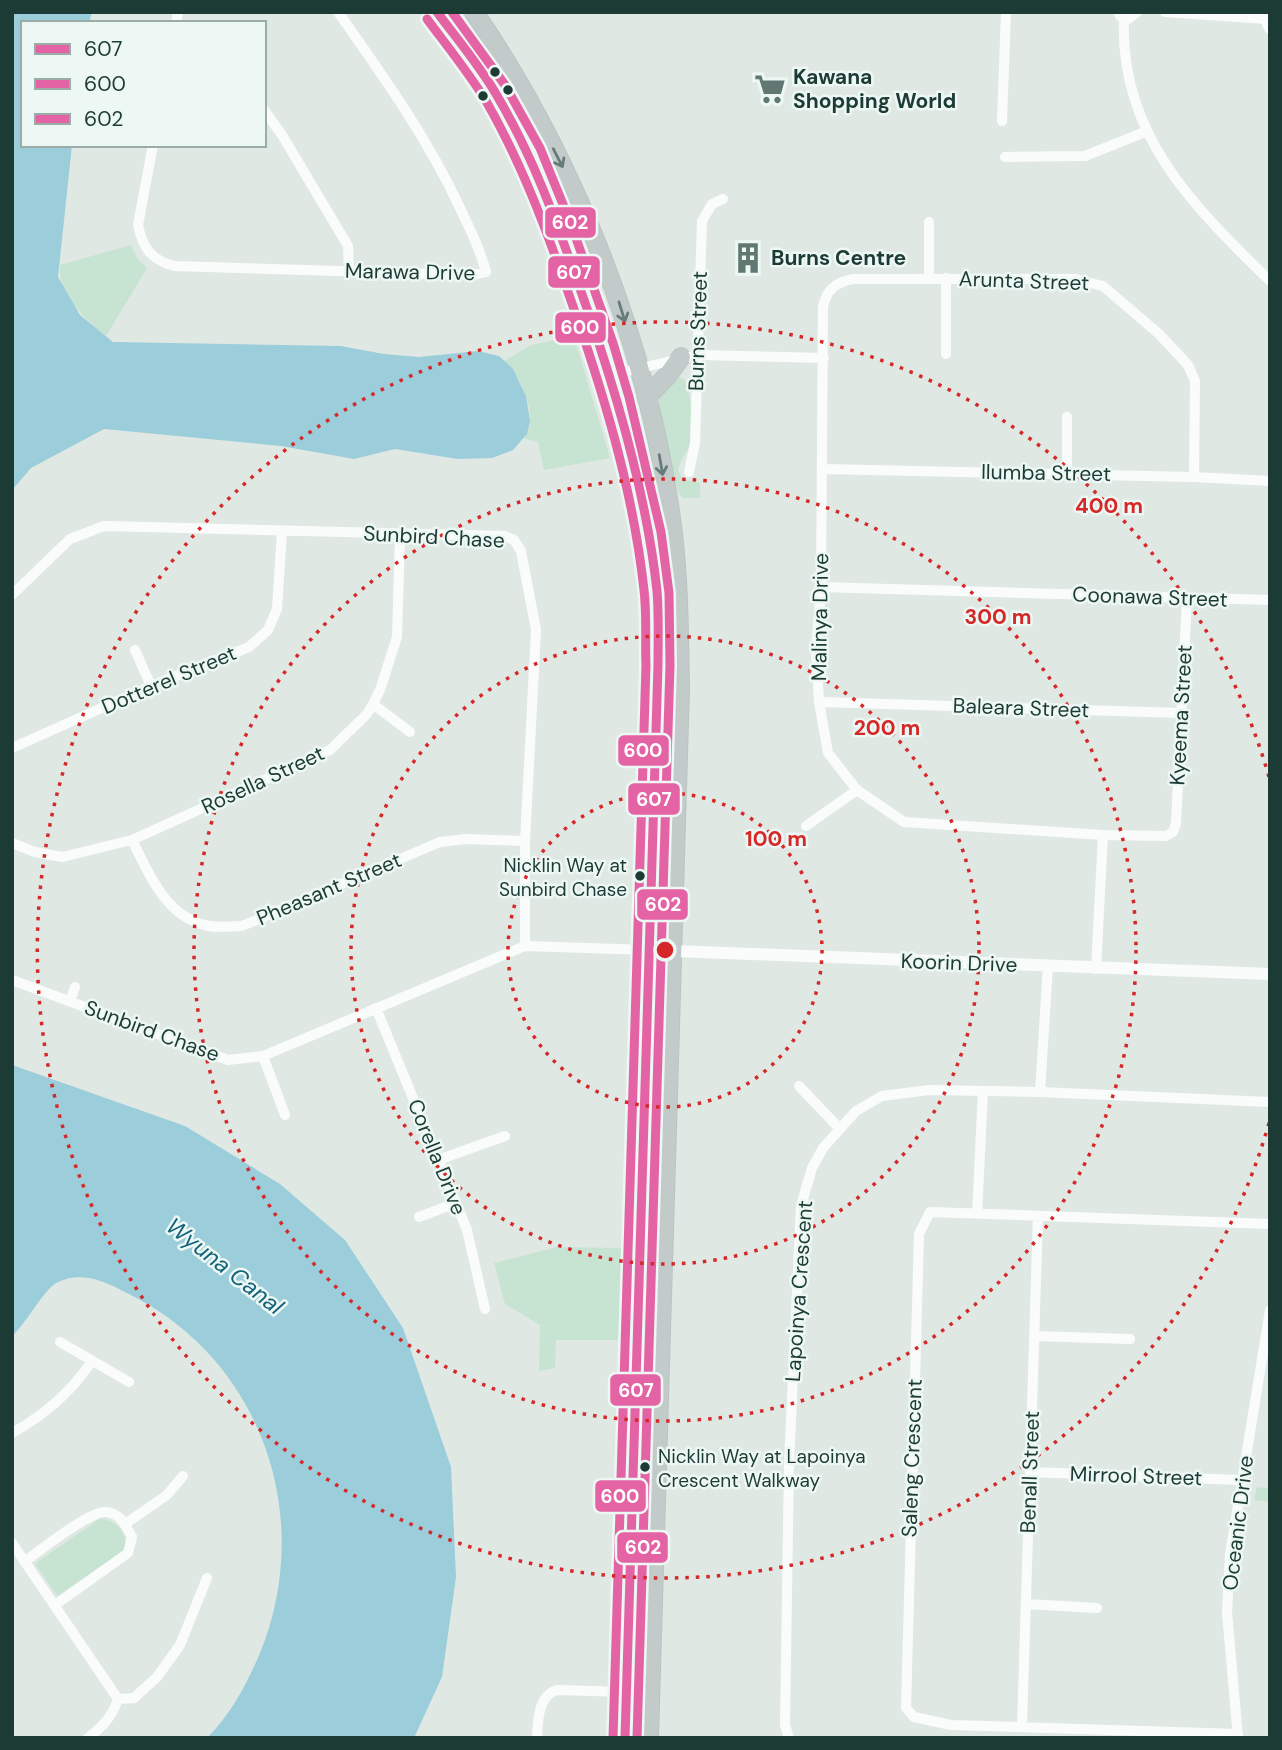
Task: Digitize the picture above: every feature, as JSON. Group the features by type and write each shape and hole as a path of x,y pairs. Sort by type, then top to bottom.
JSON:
{"highway":[{"path":"438,12 495,92 529,154 559,228 610,375 649,534 657,593 658,665 625,1738"},
{"path":"474,12 514,75 569,179 594,236 617,297 638,367 673,532 680,688 649,1738"},
{"path":"646,398 689,356"}],"street":[{"name":"Marawa Drive","path":"153,147 138,225 148,253 160,262 174,266 470,275 486,272 482,254 440,165 407,110 338,12"},
{"path":"1002,121 1006,12"},
{"path":"1137,12 1133,18 1121,15 1126,67 1145,132 1183,189 1223,236 1270,281"},
{"path":"1165,12 1268,20"},
{"path":"266,113 348,246 349,271"},
{"path":"1004,157 1085,156 1145,132"},
{"name":"Burns Street","path":"689,472 695,443 689,356 702,221 712,204 723,200"},
{"path":"929,222 929,278"},
{"name":"Arunta Street","path":"824,358 825,295 841,281 929,278 1075,279 1103,286 1188,365 1195,382 1194,477"},
{"path":"946,278 946,354"},
{"path":"610,375 689,356 824,358"},
{"name":"Malinya Drive","path":"824,358 821,587 816,651 819,702 828,754 858,790 904,822 1103,835 1166,836 1173,832"},
{"path":"1066,416 1066,474"},
{"name":"Ilumba Street","path":"823,468 1270,481"},
{"name":"Sunbird Chase","path":"12,595 70,539 104,526 504,536 514,540 521,551 536,630 525,841 525,946"},
{"name":"Dotterel Street","path":"12,748 151,686 248,648 268,629 276,609 282,531"},
{"name":"Rosella Street","path":"12,844 62,857 132,839 330,750 367,714 380,690 397,637 400,535"},
{"name":"Coonawa Street","path":"821,587 1270,600"},
{"name":"Kyeema Street","path":"1173,832 1176,823 1187,598"},
{"path":"135,650 151,686"},
{"name":"Baleara Street","path":"819,702 1181,713"},
{"path":"373,704 410,732"},
{"path":"806,826 858,790"},
{"path":"1097,968 1103,835"},
{"name":"Pheasant Street","path":"132,839 155,887 179,913 208,926 242,926 440,842 466,839 525,841"},
{"name":"Sunbird Chase","path":"12,980 228,1060 263,1056 525,946 649,950"},
{"name":"Koorin Drive","path":"649,950 1270,974"},
{"path":"1040,1092 1048,966"},
{"path":"70,1001 75,988"},
{"name":"Corella Drive","path":"376,1009 467,1230 485,1309"},
{"path":"263,1056 285,1115"},
{"path":"799,1086 839,1128"},
{"name":"Lapoinya Crescent","path":"789,1738 785,1725 789,1463 801,1206 812,1168 823,1148 856,1111 882,1096 929,1090 1270,1102"},
{"path":"977,1214 984,1091"},
{"path":"438,1160 505,1136"},
{"path":"419,1217 456,1203"},
{"name":"Saleng Crescent","path":"1238,1736 951,1725 914,1717 906,1708 919,1234 930,1212 1270,1224"},
{"name":"Benall Street","path":"1022,1727 1038,1216"},
{"name":"Oceanic Drive","path":"1238,1736 1227,1612 1230,1555 1270,1310"},
{"path":"1035,1336 1130,1339"},
{"path":"60,1342 129,1382"},
{"path":"12,1433 38,1419 76,1385 92,1361"},
{"name":"Mirrool Street","path":"1030,1472 1241,1480"},
{"path":"125,1524 167,1494 183,1476"},
{"path":"25,1561 87,1518 105,1512 120,1517 125,1524 132,1537 128,1553 55,1605"},
{"path":"12,1543 118,1699"},
{"path":"118,1699 134,1698 157,1677 180,1645 207,1578"},
{"path":"1026,1604 1097,1608"},
{"path":"537,1738 543,1701 549,1693 557,1690 626,1692"},
{"path":"88,1738 106,1723 114,1712 118,1699"},
{"path":"951,1725 951,1738"}],"green space":[{"path":"131,245 138,260 147,268 106,336 82,314 68,296 60,276 60,265"},
{"path":"574,336 610,458 544,470 538,442 524,438 530,419 522,386 504,361 531,345"},
{"path":"670,378 684,379 689,392 692,430 690,445 678,470 682,479 700,483 700,498 683,498 678,492 659,411 659,395"},
{"path":"557,1247 622,1248 618,1340 556,1340 555,1368 539,1371 540,1325 505,1304 494,1263"},
{"path":"1257,1487 1270,1489 1270,1502 1254,1500"},
{"path":"101,1518 112,1522 123,1533 125,1550 57,1596 36,1565 37,1562"}],"water":[{"path":"12,12 92,12 90,21 21,21 21,147 72,147 58,277 80,315 113,342 341,346 419,357 478,351 499,356 513,369 526,396 530,421 527,434 513,450 492,458 458,459 395,449 354,459 281,446 104,429 31,468 12,490"},
{"name":"Wyuna Canal","path":"12,1065 185,1126 280,1184 345,1240 403,1328 451,1467 456,1577 442,1677 414,1738 207,1738 231,1709 250,1675 276,1602 282,1550 278,1498 266,1448 244,1402 215,1360 177,1324 113,1286 86,1277 56,1283 12,1336"}],"transit line":[{"name":"607","path":"437,12 496,94 532,163 551,210 591,320 626,435 645,513 657,591 658,665 625,1738"},
{"name":"602","path":"452,12 505,85 540,148 571,224 629,397 661,532 669,593 670,665 637,1738"},
{"name":"600","path":"427,19 486,101 532,195 581,328 615,439 632,514 644,590 646,665 613,1738"}],"place":[{"name":"Kawana Shopping World","path":"770,89"},
{"name":"Burns Centre","path":"748,258"},
{"name":"Nicklin Way at Sunbird Chase","path":"640,876"},
{"name":"Nicklin Way at Lapoinya Crescent Walkway","path":"645,1467"}]}
